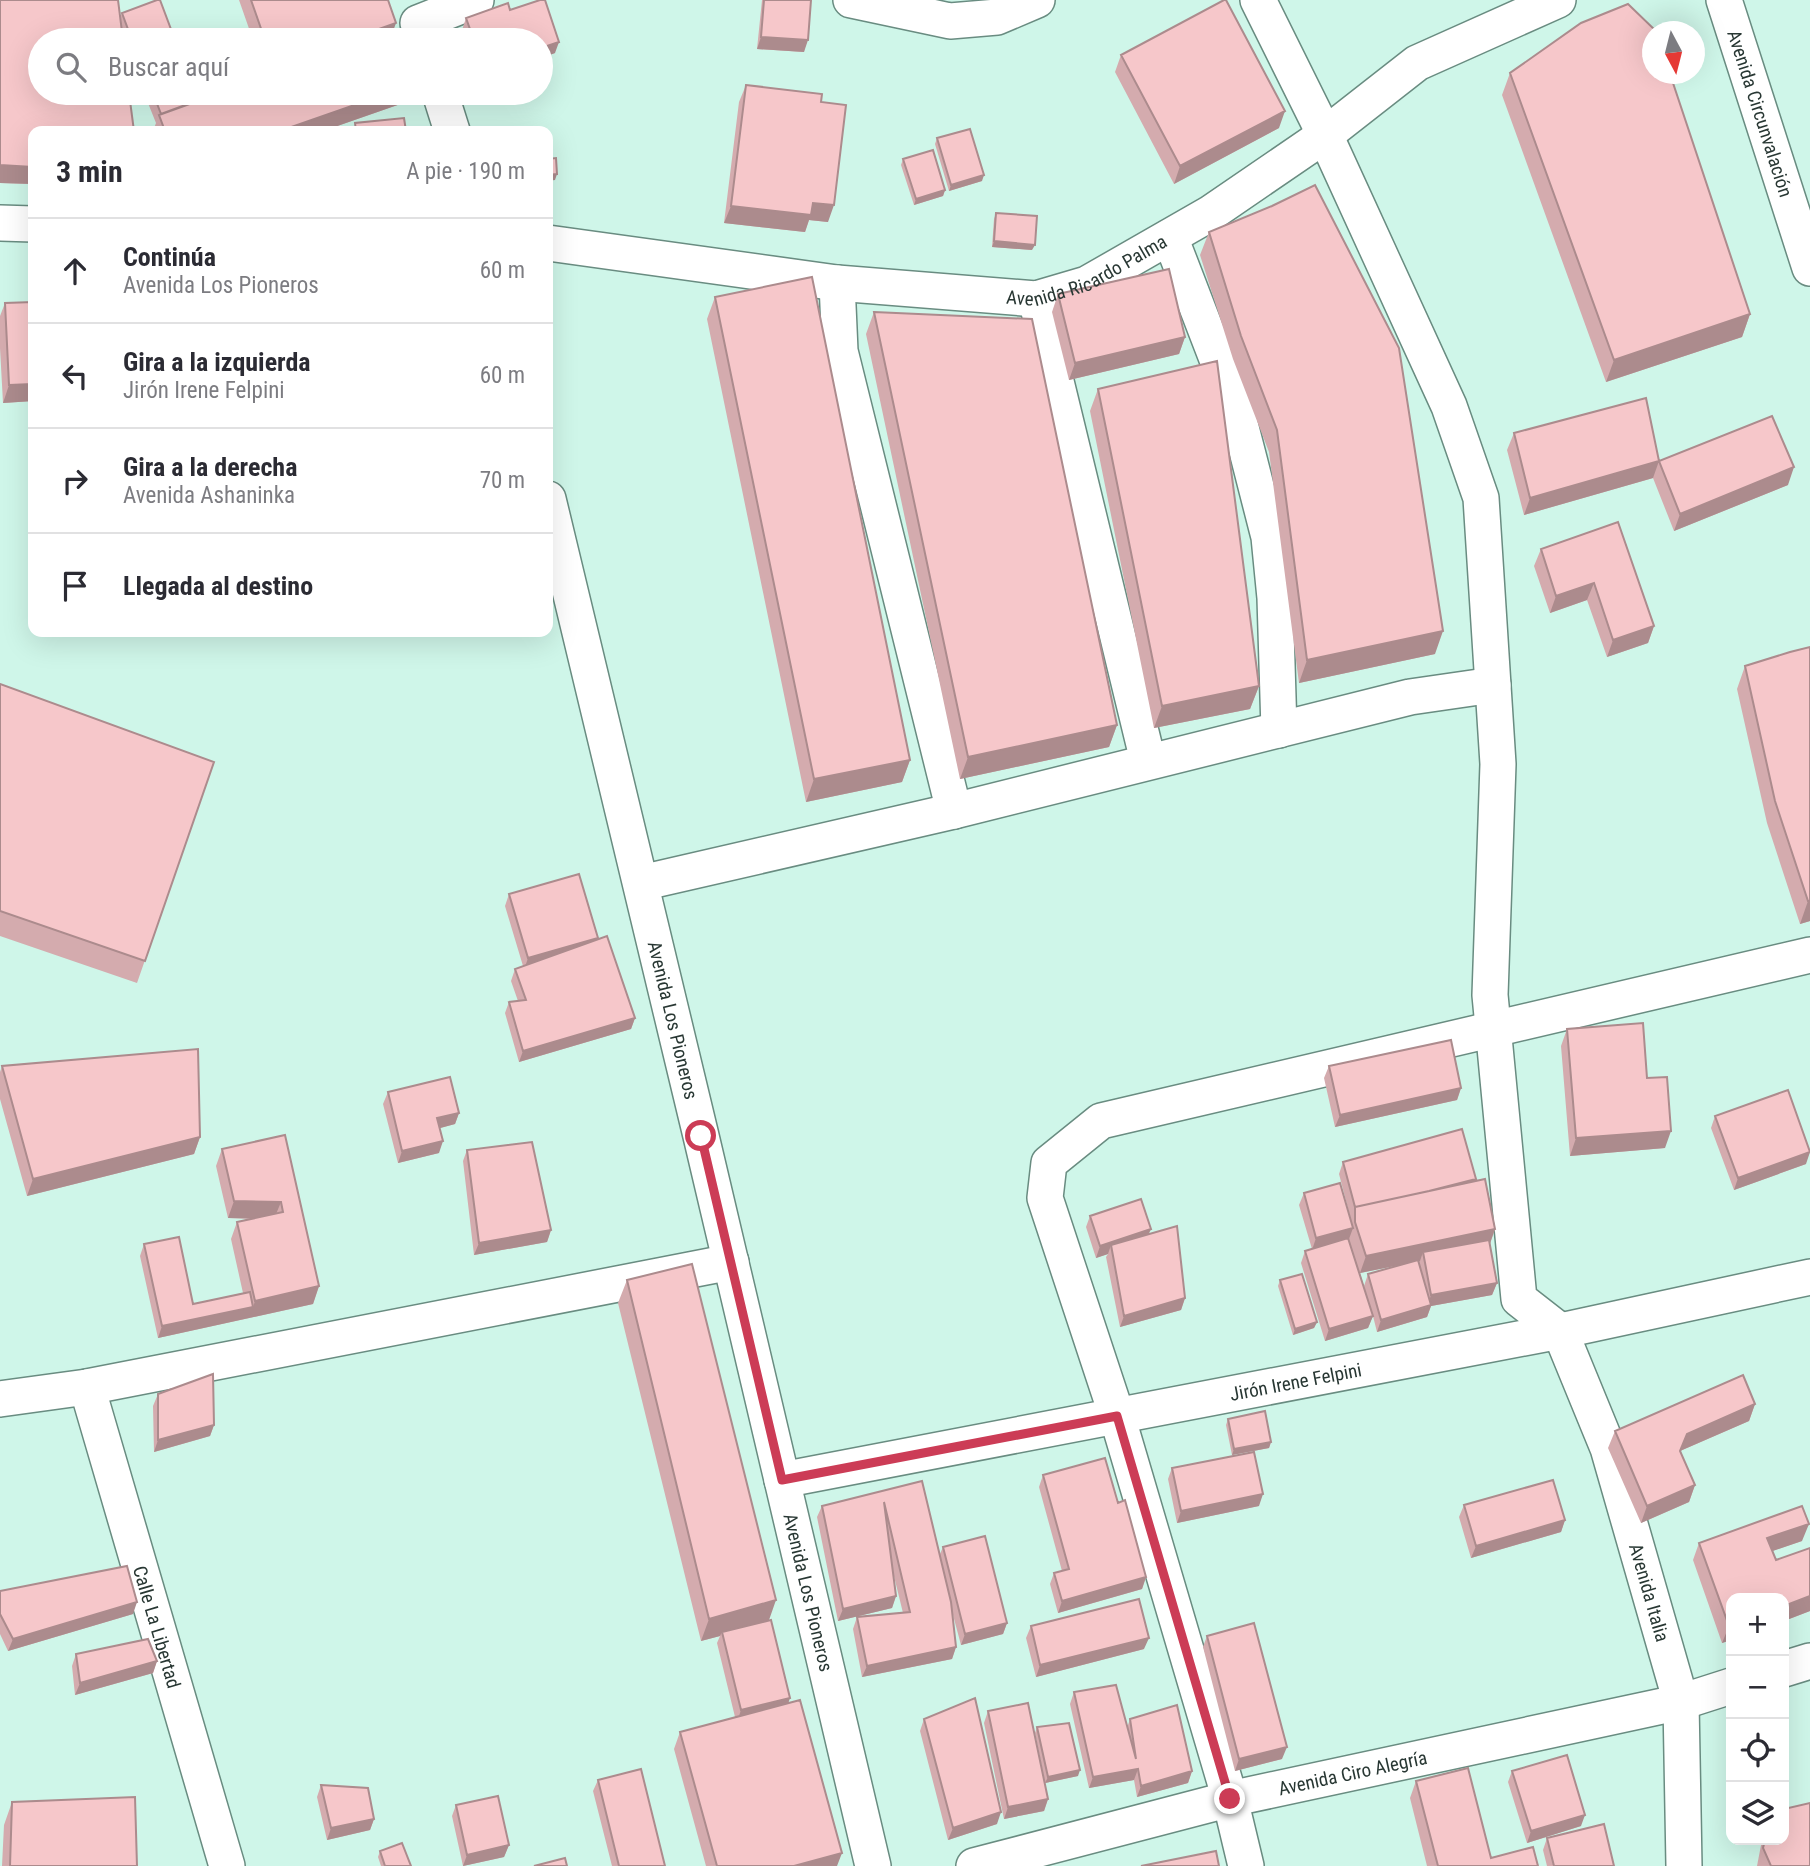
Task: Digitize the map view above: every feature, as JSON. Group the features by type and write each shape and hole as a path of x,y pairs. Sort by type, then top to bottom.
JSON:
{"street":[{"path":"418,21 476,0"},
{"path":"851,0 950,21 997,17 1037,0"},
{"path":"1258,0 1325,135 1449,405 1481,498 1498,764 1490,995 1493,1030 1519,1299 1560,1331"},
{"name":"Avenida Ricardo Palma","path":"553,244 836,284 1036,299 1087,284 1211,213 1325,135 1417,63 1558,0"},
{"name":"Avenida Circunvalación","path":"1724,0 1810,268"},
{"path":"444,105 450,126"},
{"path":"0,223 28,224"},
{"path":"1170,237 1236,408 1269,537 1275,598 1279,730"},
{"path":"836,284 840,351 954,811"},
{"path":"1036,299 1148,761"},
{"name":"Avenida Los Pioneros","path":"553,520 873,1866"},
{"path":"640,883 954,811 1409,697 1493,685"},
{"path":"1246,1866 1230,1799 1117,1416 1045,1198 1049,1163 1101,1121 1810,955"},
{"path":"0,1399 87,1387 731,1262"},
{"name":"Jirón Irene Felpini","path":"782,1480 1560,1331 1810,1277"},
{"name":"Avenida Italia","path":"1560,1331 1608,1448 1681,1702 1684,1866"},
{"name":"Calle La Libertad","path":"87,1387 227,1866"},
{"path":"1789,1668 1810,1661"},
{"name":"Avenida Ciro Alegría","path":"974,1866 1230,1799 1681,1702 1726,1688"}],"building":[{"path":"0,0 118,0 122,28 28,28 28,105 131,105 133,126 28,126 28,167 0,165"},
{"path":"160,0 170,28 128,28 122,13"},
{"path":"251,0 388,0 396,23 382,28 261,28"},
{"path":"545,0 559,42 553,44 553,28 470,28 466,18 508,3 510,10"},
{"path":"764,0 811,0 808,40 761,37"},
{"path":"1224,0 1285,111 1180,166 1121,55"},
{"path":"1628,4 1646,21 1642,21 1642,84 1673,84 1750,314 1614,360 1510,73 1581,23"},
{"path":"746,85 822,94 821,102 846,105 834,205 813,203 811,215 731,206"},
{"path":"158,105 185,105 161,114"},
{"path":"187,105 355,105 294,126 163,126 159,115"},
{"path":"404,118 405,126 355,126 355,123"},
{"path":"970,129 984,175 951,185 937,138"},
{"path":"933,150 945,190 916,199 903,159"},
{"path":"553,158 556,158 557,174 553,174"},
{"path":"1315,185 1399,348 1443,631 1307,660 1277,430 1241,336 1209,232"},
{"path":"996,213 1037,216 1035,245 994,241"},
{"path":"1169,269 1185,337 1075,363 1058,294"},
{"path":"812,277 910,760 814,779 715,297"},
{"path":"28,302 28,384 9,385 5,303"},
{"path":"874,312 1032,319 1117,725 968,757"},
{"path":"1217,361 1259,686 1162,706 1098,389"},
{"path":"1646,398 1659,461 1530,498 1514,433"},
{"path":"1772,416 1794,467 1680,514 1659,461"},
{"path":"1618,522 1654,626 1613,640 1594,583 1556,596 1541,549"},
{"path":"1810,647 1808,901 1775,801 1745,666"},
{"path":"0,684 214,762 145,961 0,911"},
{"path":"579,874 598,938 528,958 509,894"},
{"path":"607,936 635,1018 523,1051 509,1002 526,1000 515,969"},
{"path":"1643,1023 1647,1078 1667,1077 1671,1131 1576,1138 1567,1029"},
{"path":"1451,1040 1461,1088 1340,1115 1329,1066"},
{"path":"198,1049 200,1137 33,1179 2,1066"},
{"path":"450,1077 459,1113 437,1118 443,1141 402,1151 388,1092"},
{"path":"1788,1090 1810,1152 1738,1178 1715,1116"},
{"path":"1462,1129 1476,1179 1355,1207 1343,1162"},
{"path":"285,1135 319,1286 255,1301 237,1222 283,1212 281,1202 234,1201 222,1149"},
{"path":"532,1142 551,1230 479,1243 467,1150"},
{"path":"1485,1179 1495,1229 1366,1256 1355,1222 1355,1207"},
{"path":"1340,1183 1353,1228 1316,1238 1304,1193"},
{"path":"1141,1199 1151,1229 1100,1246 1090,1216"},
{"path":"1177,1226 1185,1298 1124,1316 1111,1245"},
{"path":"179,1237 193,1304 250,1292 253,1307 162,1326 144,1244"},
{"path":"1348,1238 1373,1316 1329,1329 1305,1251"},
{"path":"1489,1240 1497,1283 1431,1295 1423,1252"},
{"path":"1418,1260 1431,1305 1381,1320 1368,1274"},
{"path":"692,1264 776,1600 709,1619 627,1280"},
{"path":"1302,1274 1317,1322 1295,1329 1280,1280"},
{"path":"213,1374 214,1425 158,1440 158,1394"},
{"path":"1743,1375 1755,1404 1687,1434 1680,1451 1695,1485 1647,1506 1615,1431"},
{"path":"1265,1411 1271,1442 1234,1449 1228,1419"},
{"path":"1254,1452 1263,1494 1181,1511 1172,1468"},
{"path":"1105,1458 1118,1503 1125,1500 1146,1577 1062,1601 1054,1573 1069,1569 1043,1475"},
{"path":"1553,1480 1565,1520 1476,1546 1464,1505"},
{"path":"922,1481 951,1602 956,1647 867,1666 857,1617 910,1612 884,1502 896,1596 843,1609 822,1506"},
{"path":"1802,1506 1809,1524 1767,1538 1776,1560 1810,1548 1810,1596 1789,1604 1789,1593 1726,1593 1726,1618 1699,1543"},
{"path":"985,1536 1007,1623 965,1634 943,1547"},
{"path":"127,1566 137,1602 13,1639 0,1614 0,1591"},
{"path":"1139,1599 1149,1638 1040,1665 1031,1626"},
{"path":"771,1620 790,1698 741,1710 722,1632"},
{"path":"1254,1623 1287,1747 1239,1759 1207,1636"},
{"path":"148,1639 157,1661 80,1683 76,1654"},
{"path":"1116,1685 1136,1759 1130,1719 1177,1705 1192,1771 1141,1786 1138,1769 1093,1777 1074,1692"},
{"path":"975,1698 1001,1812 953,1828 924,1719"},
{"path":"800,1700 842,1853 794,1866 717,1866 680,1732"},
{"path":"1028,1703 1048,1799 1008,1807 988,1711"},
{"path":"1069,1723 1080,1770 1048,1777 1037,1727"},
{"path":"1567,1755 1585,1815 1531,1831 1512,1771"},
{"path":"1468,1768 1491,1858 1533,1847 1538,1866 1438,1866 1416,1781"},
{"path":"641,1769 665,1866 619,1866 598,1780"},
{"path":"321,1785 368,1788 374,1819 331,1828"},
{"path":"498,1796 509,1845 467,1855 456,1805"},
{"path":"135,1797 137,1866 10,1866 12,1802"},
{"path":"1810,1803 1810,1866 1771,1866 1763,1848 1764,1845 1789,1845 1789,1808"},
{"path":"1604,1824 1614,1866 1554,1866 1547,1838"},
{"path":"402,1843 411,1866 385,1866 380,1851"},
{"path":"1216,1851 1219,1866 1141,1866"},
{"path":"565,1858 567,1866 534,1866"}],"route":[{"path":"701,1136 782,1480 1117,1416 1230,1799"}]}
